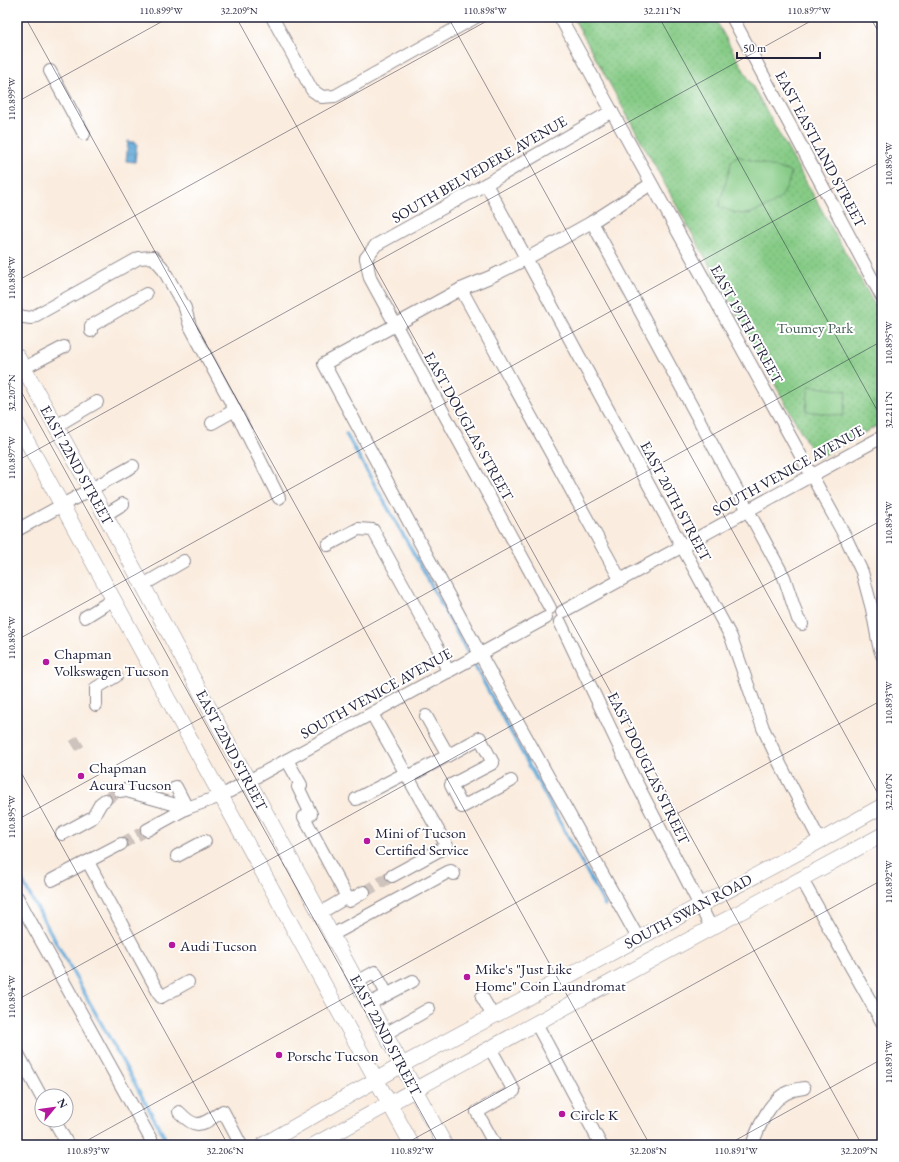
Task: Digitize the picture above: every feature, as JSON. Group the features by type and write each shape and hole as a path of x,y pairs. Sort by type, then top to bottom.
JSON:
{"main road":[{"name":"EAST 22ND STREET","path":"20,362 91,489 445,1145"},
{"name":"EAST 22ND STREET","path":"17,423 412,1145"},
{"name":"SOUTH SWAN ROAD","path":"264,1145 402,1065 820,841 882,806"},
{"name":"SOUTH SWAN ROAD","path":"314,1145 882,835"}],"street":[{"path":"272,17 312,90 318,98 335,96 476,17"},
{"name":"EAST 19TH STREET","path":"560,17 846,538 862,572 882,656"},
{"name":"EAST EASTLAND STREET","path":"732,17 882,297"},
{"path":"50,71 84,134"},
{"name":"SOUTH BELVEDERE AVENUE","path":"363,257 376,246 612,111"},
{"name":"EAST 20TH STREET","path":"486,184 731,637 763,728 820,841"},
{"path":"638,938 480,654 324,364 461,289 490,277 526,259 592,222 652,184"},
{"path":"592,222 784,577 798,619 802,624"},
{"path":"17,316 31,318 139,258 153,257 162,267 185,308 190,326 235,410 279,498"},
{"name":"EAST DOUGLAS STREET","path":"363,257 370,278 548,613"},
{"path":"461,289 620,579"},
{"path":"91,331 91,326 146,294"},
{"path":"20,362 64,347"},
{"path":"56,426 97,402"},
{"path":"212,423 235,410"},
{"name":"SOUTH VENICE AVENUE","path":"561,617 620,579 882,437"},
{"path":"17,530 133,466"},
{"path":"105,515 123,504"},
{"path":"328,546 358,529 373,530 439,650 448,672"},
{"path":"143,585 184,561"},
{"path":"85,617 114,599"},
{"path":"548,613 558,608 561,617"},
{"name":"SOUTH VENICE AVENUE","path":"147,830 187,808 221,796 249,781 448,672 548,613"},
{"name":"EAST DOUGLAS STREET","path":"561,617 637,785 711,927"},
{"path":"96,705 96,688 116,676"},
{"path":"372,714 447,846 392,876"},
{"path":"426,716 448,755"},
{"path":"356,799 480,738 493,763 451,786 462,807 511,781"},
{"path":"287,760 301,785 298,787 311,814 304,817 347,897 349,900 364,892"},
{"path":"176,787 187,808"},
{"path":"120,791 123,790 187,808"},
{"path":"62,834 93,817 101,803 105,800"},
{"path":"177,856 205,841"},
{"path":"52,880 121,844"},
{"path":"88,862 161,997 188,982"},
{"path":"332,935 448,872 451,871 454,874"},
{"path":"801,878 882,1022"},
{"path":"320,912 347,897"},
{"path":"18,899 154,1145"},
{"path":"357,982 374,972 387,994"},
{"path":"369,1004 413,981"},
{"path":"482,996 493,1016"},
{"path":"385,1034 429,1009"},
{"path":"536,1023 601,1145"},
{"path":"490,1048 514,1091 477,1112 495,1145"},
{"path":"17,1052 37,1088"},
{"path":"752,1145 757,1132 774,1103 791,1091 804,1088"},
{"path":"179,1112 188,1122 198,1125 223,1111 241,1145"},
{"path":"58,1128 68,1145"}],"green space":[{"name":"Toumey Park","path":"573,17 714,17 882,318 882,423 816,459"},
{"path":"737,156 791,172 787,186 777,201 748,214 735,213 719,206 732,160"},
{"path":"809,386 847,391 843,416 806,411"}],"water":[{"path":"128,141 137,143 135,162 126,161"}],"waterway":[{"path":"346,434 419,563 605,905"},
{"path":"17,872 169,1145"}],"tunnel":[{"path":"73,746 81,741"},
{"path":"105,800 120,791"},
{"path":"121,844 147,830"},
{"path":"364,892 392,876"}],"place":[{"name":"Chapman Volkswagen Tucson","path":"46,662"},
{"name":"Chapman Acura Tucson","path":"81,776"},
{"name":"Mini of Tucson Certified Service","path":"367,841"},
{"name":"Audi Tucson","path":"172,945"},
{"name":"Mike's \"Just Like Home\" Coin Laundromat","path":"467,977"},
{"name":"Porsche Tucson","path":"279,1055"},
{"name":"Circle K","path":"562,1114"}]}
